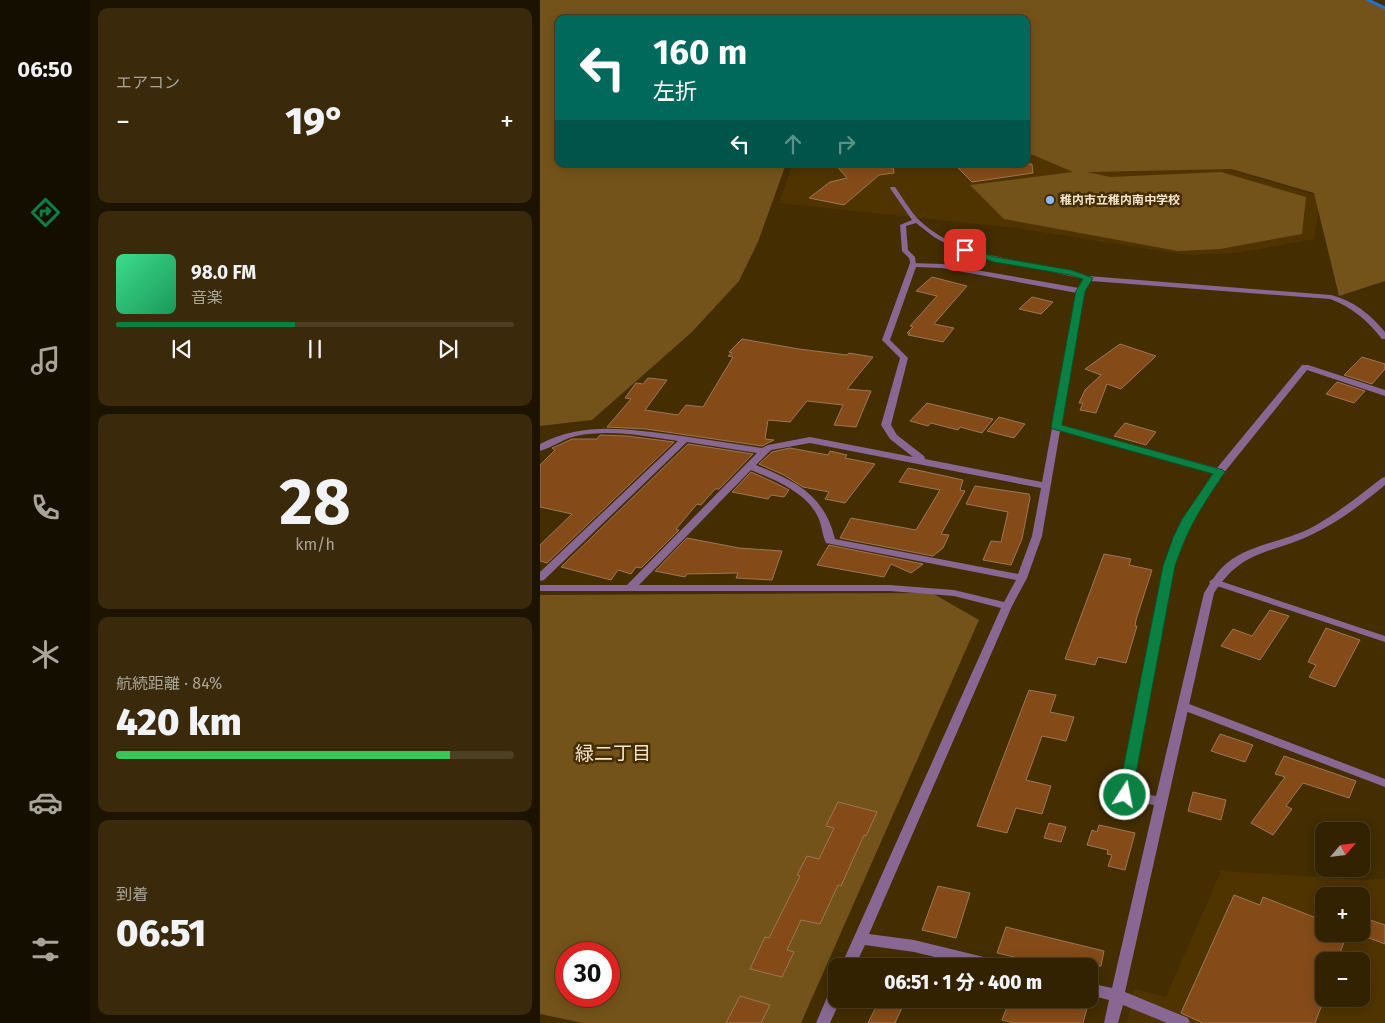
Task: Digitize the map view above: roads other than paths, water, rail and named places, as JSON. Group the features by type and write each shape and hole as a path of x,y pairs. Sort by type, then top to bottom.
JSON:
{"street":[{"path":"924,460 893,437 886,425 904,358 886,340 914,265 942,266 1081,291"},
{"path":"851,958 1007,606 1022,578 1037,536 1081,291 1088,278 1331,297 1346,302 1361,311 1385,337"},
{"path":"1162,802 1125,795 1169,566 1178,538 1188,519 1219,472 1305,367 1385,393"},
{"path":"1056,427 1219,472"},
{"path":"540,448 570,435 589,432 630,431 764,451"},
{"path":"540,578 685,440"},
{"path":"629,589 749,465 768,448 810,440 924,460 1046,486"},
{"path":"749,465 802,493 822,515 830,541 1022,578"},
{"path":"1111,1023 1208,593 1223,571 1236,561 1252,552 1310,532 1347,509 1385,480"},
{"path":"540,588 890,588 954,593 1007,606"},
{"path":"860,938 914,946 963,958"},
{"path":"1098,991 1118,996 1183,1023"},
{"path":"823,1023 829,1008"}],"lane":[{"path":"893,188 916,220 930,232 944,240 977,255 994,260 1071,273 1088,278"},
{"path":"914,265 912,257 906,251 904,225 916,220"},
{"path":"1214,582 1385,639"},
{"path":"1184,706 1385,783"}],"waterway":[{"path":"1368,0 1385,8"}],"place":[{"name":"稚内市立稚内南中学校","path":"1050,200"}],"district":[{"name":"緑二丁目","path":"613,753"}]}
